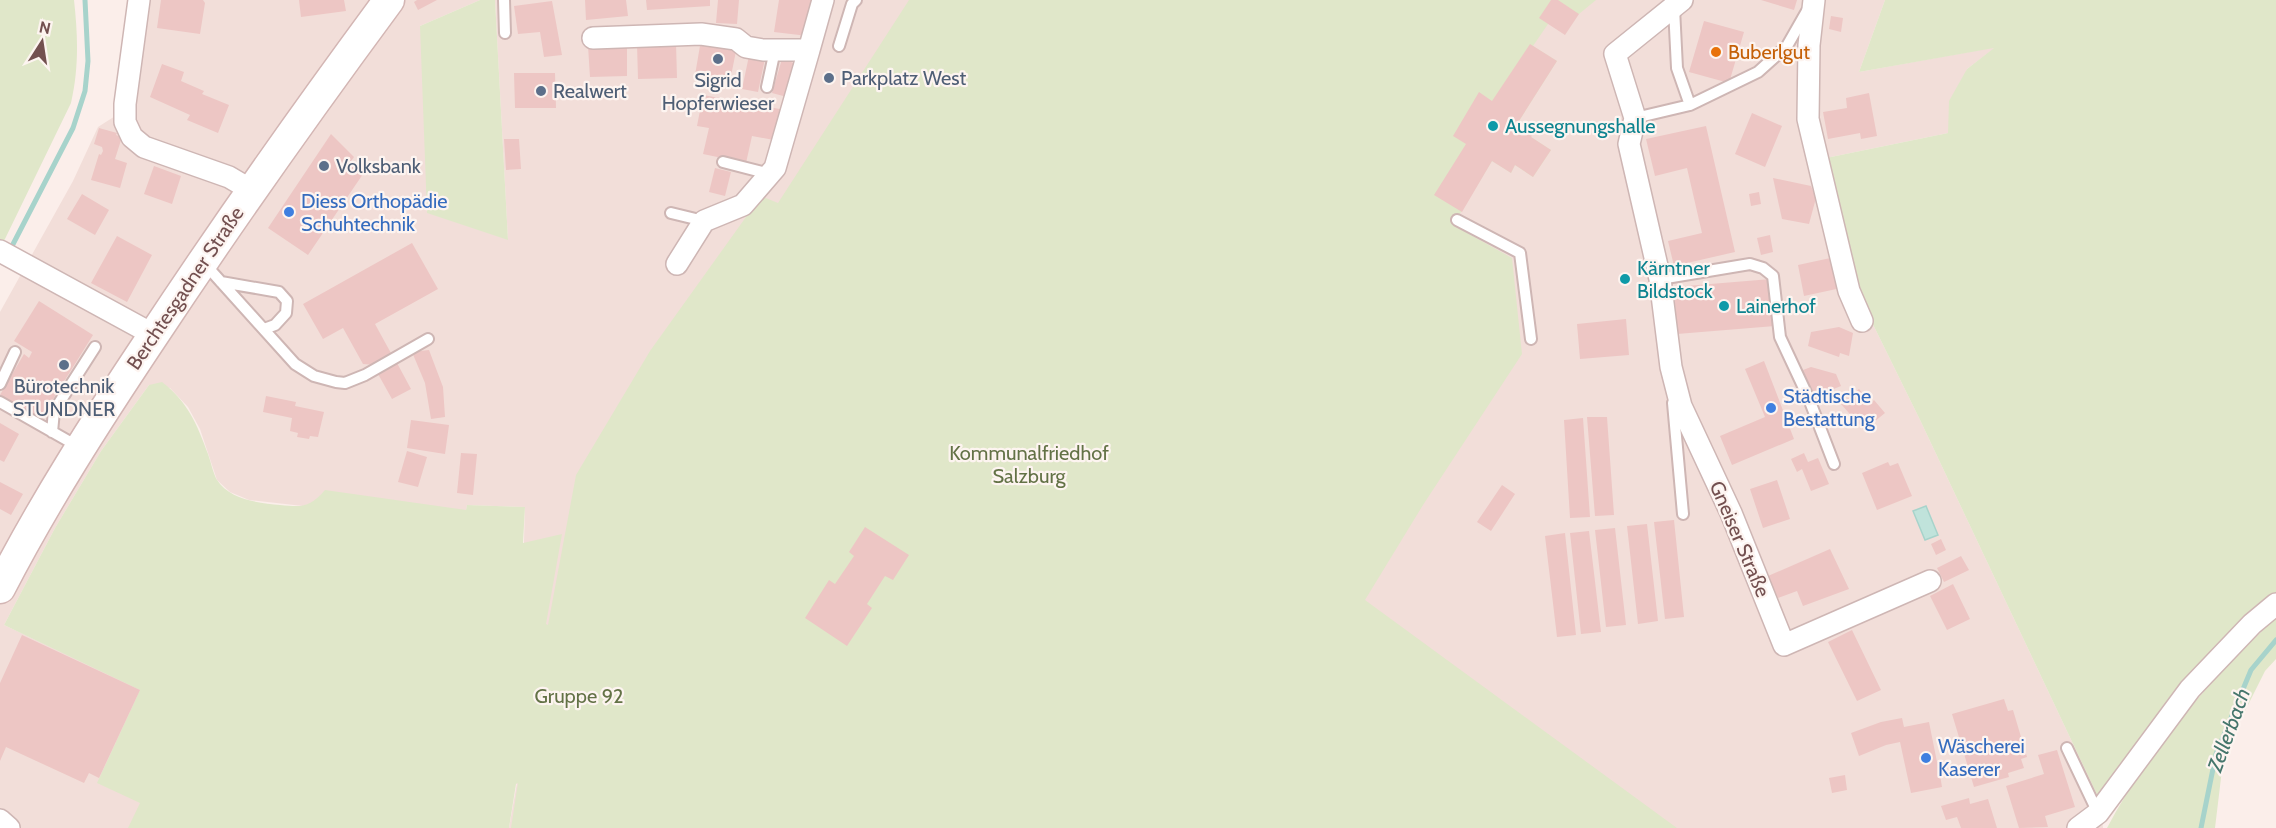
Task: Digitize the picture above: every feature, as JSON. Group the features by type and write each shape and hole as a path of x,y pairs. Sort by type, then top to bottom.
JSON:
{"main road":[{"name":"Berchtesgadner Straße","path":"0,588 28,534 80,448 154,334 211,273 251,190 320,105 389,0"}],"street":[{"path":"139,0 125,104 125,122 132,137 144,147 229,177 251,190"},
{"path":"677,264 704,221 743,205 776,168 823,0"},
{"path":"1813,0 1809,45 1808,118 1849,291 1862,321"},
{"name":"Gneiser Straße","path":"1678,4 1615,54 1635,118 1629,144 1660,279 1671,367 1681,406 1731,513 1784,645 1930,581"},
{"path":"592,38 701,34 736,39 747,47 809,50"},
{"path":"8,255 154,334"},
{"path":"2079,828 2098,820 2190,689 2252,624 2276,604"},
{"path":"0,820 9,828"}],"lane":[{"path":"504,0 506,33"},
{"path":"839,46 852,4 856,0"},
{"path":"1635,118 1690,105 1758,72 1787,46 1804,20 1813,0"},
{"path":"1678,4 1677,68 1690,105"},
{"path":"766,87 775,50"},
{"path":"723,162 770,174"},
{"path":"671,213 704,221"},
{"path":"1457,220 1520,253 1531,339"},
{"path":"1660,279 1750,264 1763,268 1773,276 1780,338 1809,399 1834,464"},
{"path":"211,273 279,292 287,301 286,313 275,326 264,329"},
{"path":"211,273 295,364 314,376 345,383 365,375 428,339"},
{"path":"1666,331 1683,514"},
{"path":"52,432 54,411 95,346"},
{"path":"0,384 15,352"},
{"path":"0,402 80,448"},
{"path":"2067,748 2098,820"}],"shaded area":[{"path":"149,0 480,0 420,26 508,240 495,0 1885,0 1859,72 1996,47 1967,69 1948,133 1826,158 1857,292 2100,801 2103,828 509,828 517,783 525,507 467,505 466,511 325,491 313,503 303,506 249,500 230,492 217,480 200,429 188,407 170,388 149,385 101,451 55,528 4,625 277,753 242,828 0,828 0,312 73,181 98,127 134,104"}],"green space":[{"path":"0,0 74,0 77,39 77,65 71,103 4,241 0,239"},
{"path":"480,0 495,0 508,240 427,213 420,26"},
{"name":"Kommunalfriedhof Salzburg","path":"909,0 1596,0 1579,14 1548,24 1533,46 1557,61 1519,121 1535,131 1531,137 1551,150 1533,177 1515,165 1511,173 1492,161 1453,225 1512,258 1522,354 1423,505 1365,600 1677,828 511,828 518,783 509,828 128,828 140,803 97,783 140,690 4,625 55,528 101,451 149,385 162,382 179,397 195,423 217,480 229,492 246,499 300,506 310,503 325,490 466,510 467,505 525,507 523,543 562,534 546,624 548,625 576,475 650,351 761,196 778,203"},
{"path":"1885,0 2276,0 2276,592 2255,611 2100,801 1857,292 1826,158 1948,133 1949,101 1967,69 1994,48 1859,72"},
{"path":"2276,618 2276,659 2265,671 2224,753 2215,828 2107,828 2141,772 2183,716 2229,664"}],"water":[{"path":"1926,506 1938,535 1925,540 1913,511"}],"building":[{"path":"161,0 203,0 205,3 200,34 157,28"},
{"path":"299,0 344,0 346,11 301,17"},
{"path":"437,0 418,10 414,2"},
{"path":"585,0 626,0 628,16 586,20"},
{"path":"646,0 710,0 710,6 647,10"},
{"path":"718,0 739,0 737,24 716,23"},
{"path":"779,0 814,0 808,36 774,32"},
{"path":"1551,0 1558,0 1579,14 1565,35 1539,18"},
{"path":"1761,0 1797,0 1794,10"},
{"path":"552,1 562,55 544,57 540,32 518,34 514,6"},
{"path":"1831,16 1843,18 1841,32 1829,29"},
{"name":"Buberlgut","path":"1704,21 1744,32 1729,83 1689,72"},
{"path":"701,40 737,46 730,81 695,75"},
{"path":"676,43 677,78 638,79 637,44"},
{"name":"Aussegnungshalle","path":"1530,44 1557,61 1519,121 1535,131 1531,137 1551,150 1533,177 1515,165 1511,173 1492,161 1462,212 1434,195 1466,144 1453,136 1479,92 1492,101"},
{"path":"627,45 627,76 590,77 588,46"},
{"path":"750,51 766,54 758,92 742,89"},
{"path":"782,59 797,64 787,97 772,93"},
{"path":"162,64 184,72 181,81 204,91 202,94 229,105 218,133 187,120 190,115 150,97"},
{"path":"514,73 555,73 556,108 515,108"},
{"path":"1869,93 1877,136 1861,139 1860,133 1828,139 1823,112 1847,108 1846,98"},
{"path":"703,95 785,110 779,141 752,136 746,163 703,154 709,128 697,126"},
{"path":"1752,113 1782,126 1765,167 1735,154"},
{"path":"1706,126 1735,252 1674,266 1668,241 1702,233 1687,168 1655,176 1646,139"},
{"path":"99,128 117,133 116,135 122,137 115,159 127,163 120,188 91,180 99,154 101,155 103,151 102,147 94,144"},
{"path":"331,134 354,157 349,164 363,174 308,255 268,228"},
{"path":"504,139 519,139 521,169 506,170"},
{"path":"154,166 181,176 172,204 144,194"},
{"path":"715,168 731,172 725,196 709,192"},
{"path":"1773,178 1811,186 1816,198 1809,224 1782,219"},
{"path":"1759,192 1761,204 1751,206 1749,194"},
{"path":"82,194 109,210 95,235 67,219"},
{"path":"1770,235 1773,252 1761,255 1757,238"},
{"path":"117,236 152,255 127,302 91,283"},
{"path":"412,243 438,289 375,324 392,355 375,365 363,364 343,328 323,339 303,304"},
{"path":"1835,257 1841,288 1804,296 1798,265"},
{"name":"Lainerhof","path":"1771,279 1775,326 1677,334 1674,287"},
{"path":"39,301 93,335 40,420 0,395 24,354 29,358 32,352 14,341"},
{"path":"1626,319 1629,355 1580,359 1577,324"},
{"path":"1839,327 1853,333 1849,356 1840,353 1839,357 1808,346 1811,332"},
{"path":"429,350 443,387 445,417 431,419 425,383 412,352"},
{"name":"Städtische Bestattung","path":"1764,361 1794,439 1732,465 1720,436 1765,417 1745,369"},
{"path":"397,363 411,389 392,399 378,374"},
{"path":"1811,367 1836,374 1841,386 1814,397 1803,370"},
{"path":"1859,389 1871,403 1874,400 1885,413 1864,430 1841,404"},
{"path":"266,396 296,402 295,406 324,412 318,437 310,436 309,439 297,437 298,433 290,431 292,418 263,412"},
{"path":"1587,417 1607,417 1614,515 1595,516"},
{"path":"1583,418 1590,517 1570,518 1564,420"},
{"path":"411,420 449,425 445,454 407,448"},
{"path":"0,423 19,434 4,462 0,460"},
{"path":"407,451 427,457 418,487 398,482"},
{"path":"461,453 477,454 473,495 457,493"},
{"path":"1804,453 1808,462 1818,458 1829,484 1811,491 1802,469 1797,472 1791,459"},
{"path":"1888,462 1890,466 1898,463 1912,496 1877,510 1862,473"},
{"path":"1777,480 1790,519 1763,528 1750,489"},
{"path":"0,482 23,494 11,515 0,509"},
{"path":"1502,485 1515,494 1491,531 1477,522"},
{"path":"1674,520 1684,617 1665,619 1654,522"},
{"path":"1647,524 1658,621 1638,624 1627,526"},
{"path":"865,527 909,555 893,580 885,576 867,604 872,608 847,646 805,618 829,580 835,584 854,556 849,552"},
{"path":"1615,528 1626,625 1606,627 1595,530"},
{"path":"1589,531 1601,632 1581,634 1570,533"},
{"path":"1565,533 1576,635 1557,637 1545,536"},
{"path":"1941,539 1946,550 1936,555 1931,544"},
{"path":"1830,549 1849,589 1803,606 1797,591 1778,598 1768,576"},
{"path":"1961,556 1969,570 1944,582 1937,568"},
{"path":"1953,584 1970,619 1947,630 1930,596"},
{"path":"1852,630 1881,690 1857,701 1828,642"},
{"path":"22,635 140,690 99,778 89,773 84,783 6,747 0,761 0,683"},
{"path":"2004,699 2008,711 2013,710 2027,757 2021,759 2024,768 2008,773 2009,777 1974,787 1952,714"},
{"path":"1902,718 1904,727 1929,722 1937,762 1944,761 1947,773 1940,775 1942,787 1911,793 1900,742 1859,756 1851,733 1881,722"},
{"path":"2057,750 2075,807 2045,816 2048,827 2019,828 2006,786 2044,774 2038,755"},
{"path":"1845,775 1847,790 1832,793 1829,778"},
{"path":"1969,798 1970,804 1988,799 1997,828 1961,828 1957,817 1946,820 1941,806"}],"waterway":[{"path":"10,250 73,128 85,91 88,61 85,0"},
{"name":"Zellerbach","path":"2201,828 2216,754 2251,670 2276,640"}],"place":[{"name":"Buberlgut","path":"1716,52"},
{"name":"Sigrid Hopferwieser","path":"718,59"},
{"name":"Parkplatz West","path":"829,78"},
{"name":"Realwert","path":"541,91"},
{"name":"Aussegnungshalle","path":"1493,126"},
{"name":"Volksbank","path":"324,166"},
{"name":"Diess Orthopädie Schuhtechnik","path":"289,212"},
{"name":"Kärntner Bildstock","path":"1625,279"},
{"name":"Lainerhof","path":"1724,306"},
{"name":"Bürotechnik STUNDNER","path":"64,365"},
{"name":"Städtische Bestattung","path":"1771,408"},
{"name":"Wäscherei Kaserer","path":"1926,758"}],"park label":[{"name":"Gruppe 92","path":"579,696"}]}
